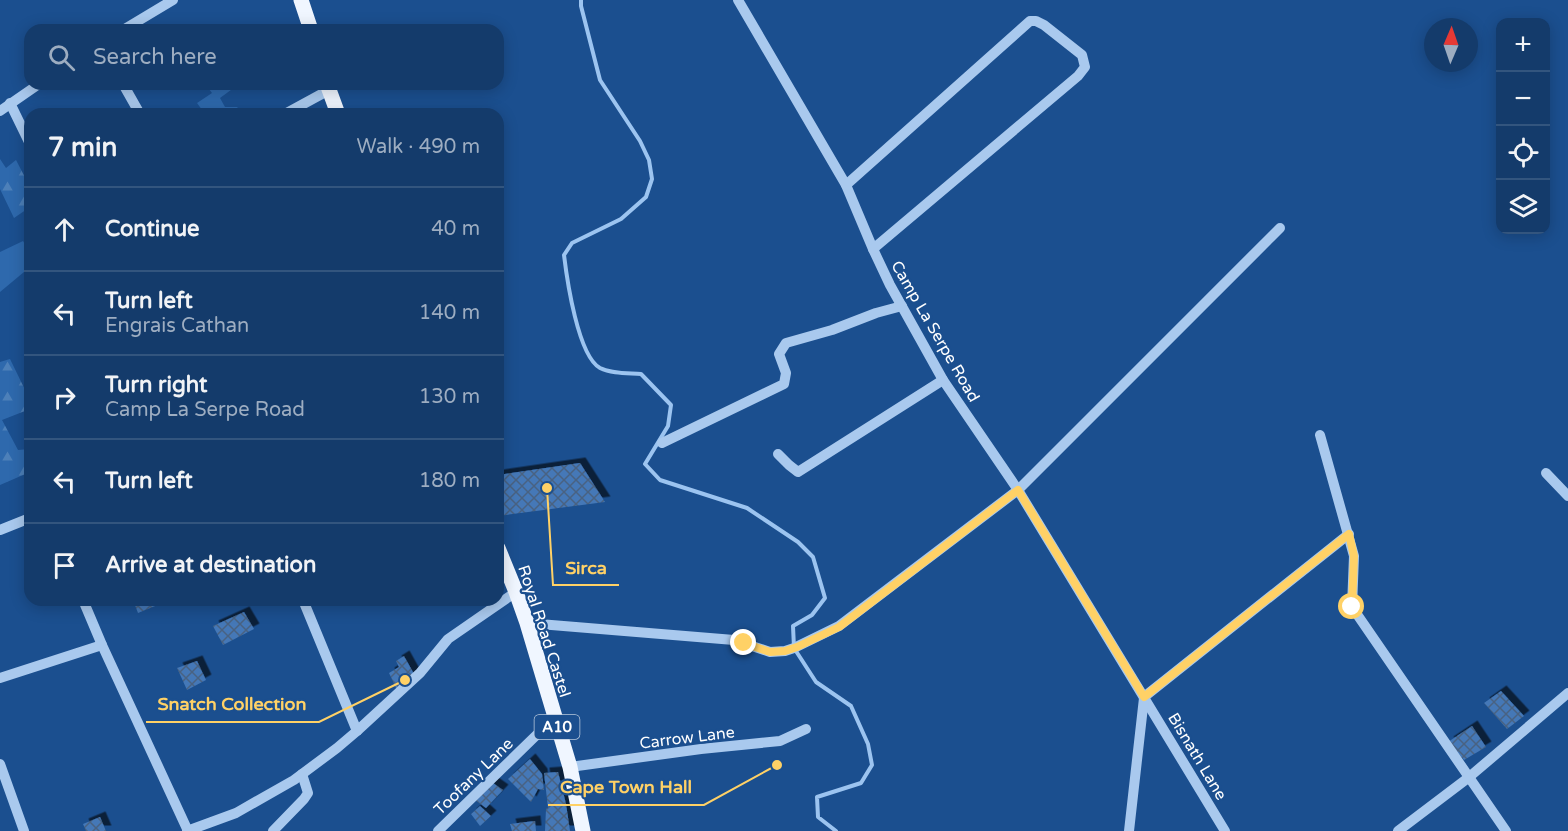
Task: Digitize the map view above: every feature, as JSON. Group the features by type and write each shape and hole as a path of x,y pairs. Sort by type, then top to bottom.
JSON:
{"main road":[{"path":"301,0 309,24"},
{"path":"329,90 336,108"},
{"name":"Royal Road Castel","path":"504,563 527,623 570,767 583,831"}],"street":[{"path":"133,24 173,0"},
{"name":"Camp La Serpe Road","path":"738,0 846,185 873,249 943,380 1018,490 1144,697"},
{"path":"846,185 1030,21 1044,25 1082,55 1085,67 1078,76 873,249"},
{"path":"0,111 30,90"},
{"path":"126,90 137,108"},
{"path":"295,108 323,90"},
{"path":"10,103 24,132"},
{"path":"527,623 734,640 770,652 797,647 839,627 1018,490 1280,228"},
{"path":"662,443 784,384 786,373 779,354 786,343 902,306"},
{"path":"778,454 798,472 943,380"},
{"path":"1320,435 1354,556 1352,607 1506,831"},
{"path":"1546,473 1568,495"},
{"path":"0,530 24,520"},
{"path":"1129,831 1144,697 1349,534"},
{"path":"504,600 516,592"},
{"path":"86,606 188,831 236,813 302,774 357,731 420,673 448,639 496,606"},
{"path":"305,606 357,731"},
{"path":"0,678 102,645"},
{"path":"1398,831 1468,778 1568,693"},
{"name":"Bisnath Lane","path":"1144,697 1225,831"},
{"name":"Toofany Lane","path":"438,831 554,718"},
{"name":"Carrow Lane","path":"570,767 780,741 806,729"},
{"path":"0,764 24,831"},
{"path":"273,831 308,793 302,774"}],"green space":[{"path":"210,90 231,90 220,98 225,107 238,107 201,108 197,103 212,93"},
{"path":"0,159 6,168 16,160 24,175 24,211 14,218 0,189"},
{"path":"23,241 24,243 24,272 0,292 0,252"},
{"path":"10,359 24,388 24,411 2,420 18,450 24,450 24,475 0,485 0,362"}],"building":[{"path":"580,463 605,502 504,515 504,474"},
{"path":"135,606 155,606 138,613"},
{"path":"244,612 254,629 223,645 213,626"},
{"path":"404,656 414,674 397,690 389,673 399,667 396,661"},
{"path":"197,661 206,680 187,690 177,668"},
{"path":"1501,691 1524,716 1507,729 1484,703"},
{"path":"1472,726 1486,747 1464,760 1448,742"},
{"path":"530,759 542,774 544,790 538,789 531,802 508,779"},
{"path":"558,772 570,831 545,831 546,809 548,808 544,773"},
{"path":"493,783 503,790 486,808 475,800"},
{"path":"480,806 491,816 480,826 471,814"},
{"path":"100,817 106,831 86,831 83,824"},
{"path":"535,821 536,831 512,831 510,824"}],"waterway":[{"path":"581,0 600,80 640,141 649,160 652,179 646,197 621,219 572,243 564,255 571,299 580,334 592,361 600,368 641,374 671,405 668,426 645,464 660,480 747,508 798,542 813,557 825,598 812,615 793,626 794,648 816,682 851,706 868,744 872,765 861,783 817,797 818,817 836,831"}],"place":[{"name":"Sirca","path":"547,488"},
{"name":"Snatch Collection","path":"405,680"},
{"name":"Cape Town Hall","path":"777,765"}],"route":[{"path":"744,643 770,652 785,651 839,627 1018,490 1144,697 1349,534 1354,556 1352,607"}]}
